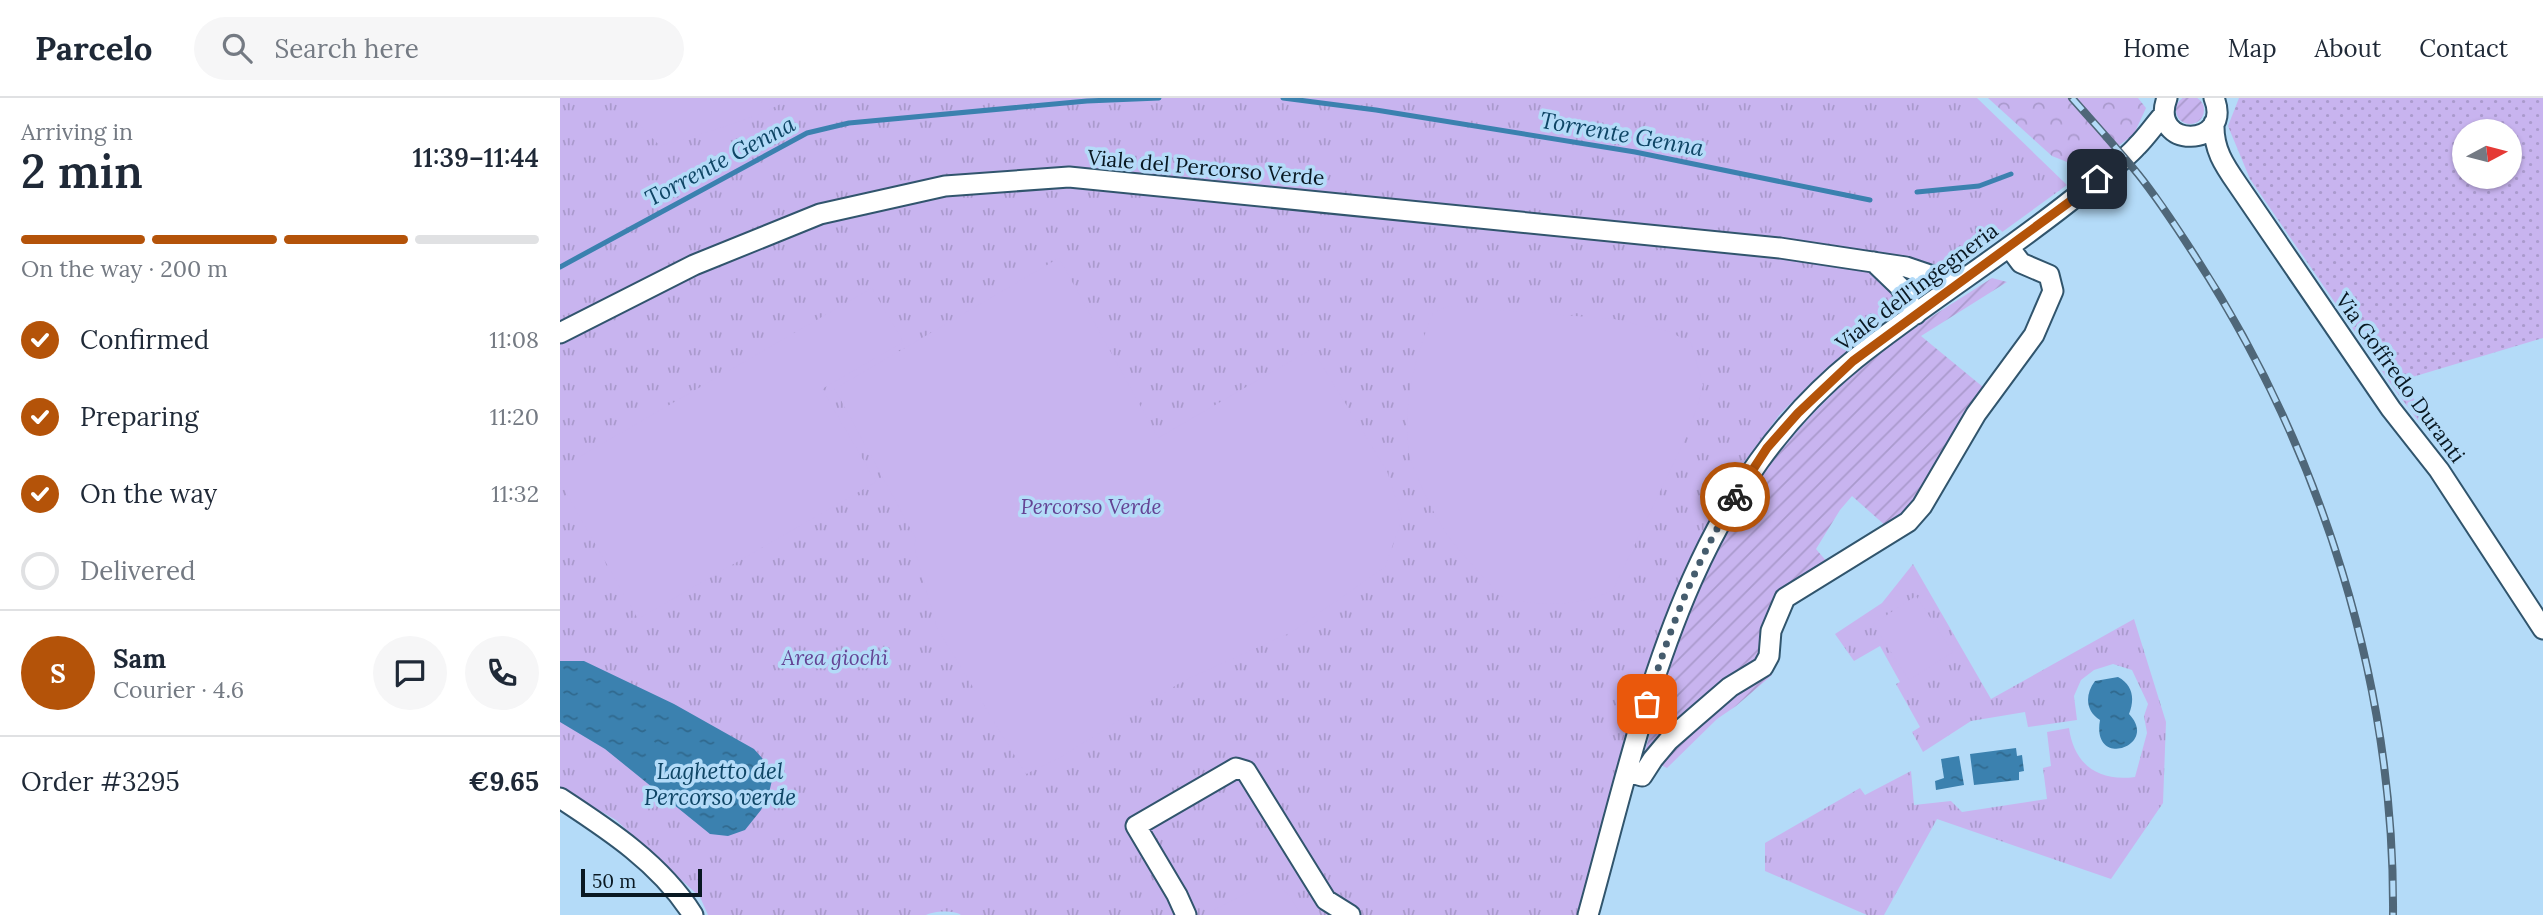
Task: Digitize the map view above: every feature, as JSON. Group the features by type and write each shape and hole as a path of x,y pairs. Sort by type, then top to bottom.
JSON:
{"street":[{"name":"Via Goffredo Duranti","path":"2166,102 2169,126 2202,142 2219,156"},
{"name":"Viale dell'Ingegneria","path":"1588,915 1678,609 1695,571 1742,486 1767,448 1798,413 1853,361 2068,203 2136,147 2166,102"},
{"name":"Via Goffredo Duranti","path":"2217,106 2213,137 2219,156 2298,276 2391,409 2454,491 2543,629"},
{"name":"Viale dell'Ingegneria","path":"2136,147 2160,138 2204,133 2217,106"},
{"name":"Viale del Percorso Verde","path":"560,333 694,265 820,214 945,187 1069,177 1780,248 1929,273 1956,284"},
{"path":"1628,772 1642,776 1653,759 1685,726 1730,687 1763,667 1769,656 1771,631 1785,598 1908,522 1922,506 1976,414 2034,335 2053,291 2049,275 2021,264 2009,247"},
{"path":"1874,262 1900,287 1916,314"},
{"path":"1186,915 1136,826 1236,768 1246,771 1326,900 1350,915"},
{"path":"560,798 605,827 646,860 681,896 693,915"}],"green space":[{"path":"2190,96 2200,100 2204,110 2200,120 2190,124 2180,120 2176,110 2180,100"},
{"name":"Percorso Verde","path":"560,98 1977,98 2067,185 1889,314 1817,377 1780,414 1733,477 1675,590 1638,701 1577,915 961,915 944,912 926,915 708,915 700,897 616,820 560,788"},
{"path":"625,98 792,98 744,120 660,146 637,122"},
{"path":"1988,98 2138,98 2146,108 2134,134 2087,170 2052,156"},
{"path":"2239,98 2543,98 2543,338 2399,381 2447,445 2436,444 2395,390 2250,179 2228,126"},
{"path":"1059,258 1158,438 1312,349 1387,471 1402,519 1385,567 1292,632 1183,681 1059,758 1026,774 937,628 914,546 916,539 836,391 831,391"},
{"path":"1992,278 2007,282 1921,336 1983,387 1901,521 1887,527 1852,496 1816,549 1828,563 1784,592 1771,607 1761,657 1772,675 1717,719 1667,768 1643,757 1695,592 1738,510 1758,481 1802,426 1851,377 1904,335"},
{"path":"872,288 903,342 822,389 876,482 638,619 560,482 560,468"},
{"path":"1448,306 1614,319 1670,332 1691,343 1703,385 1698,404 1687,435 1613,590 1591,599 1567,603 1543,604 1505,599 1473,566 1440,523 1411,460 1407,417 1416,364 1433,313"},
{"path":"1913,564 1991,699 2134,619 2166,722 2163,803 2111,879 1937,819 1884,915 1867,915 1765,871 1765,843 1860,788 1865,795 1911,771 1914,805 1951,801 1962,812 2047,799 2043,768 2051,766 2047,732 2069,728 2076,752 2090,768 2110,777 2135,777 2147,733 2144,716 2148,704 2132,670 2113,664 2094,670 2081,680 2074,696 2077,720 2028,727 2025,712 1971,721 1923,752 1912,732 1920,727 1896,684 1900,682 1880,646 1854,661 1835,634 1882,603"},
{"path":"1916,596 1953,652 1909,680 1873,624"},
{"path":"1281,887 1301,915 1203,915 1258,888"}],"water":[{"name":"Laghetto del Percorso verde","path":"560,661 584,661 674,704 754,749 770,767 773,776 761,810 745,830 728,836 710,834 605,749 560,722"},
{"path":"2118,677 2130,688 2132,703 2129,714 2136,725 2136,735 2131,743 2123,748 2113,749 2105,745 2100,735 2100,720 2091,712 2088,697 2095,681"},
{"path":"2016,748 2017,756 2022,755 2024,771 2019,772 2019,780 1974,785 1970,754"},
{"path":"1959,756 1964,785 1936,790 1935,781 1944,778 1941,759"}],"waterway":[{"name":"Torrente Genna","path":"560,267 807,133 849,123 1087,101 1159,98"},
{"name":"Torrente Genna","path":"1283,98 1376,110 1635,152 1870,200"},
{"name":"Torrente Genna","path":"1917,192 1979,186 2011,174"}],"railway":[{"path":"2072,98 2146,184 2195,256 2240,330 2279,408 2314,489 2342,571 2364,656 2381,741 2390,828 2393,915"}],"way so far":[{"path":"1647,704 1678,609 1735,497"}],"route":[{"path":"1735,497 1767,448 1798,413 1853,361 2097,179"}],"park label":[{"name":"Area giochi","path":"835,658"}]}
